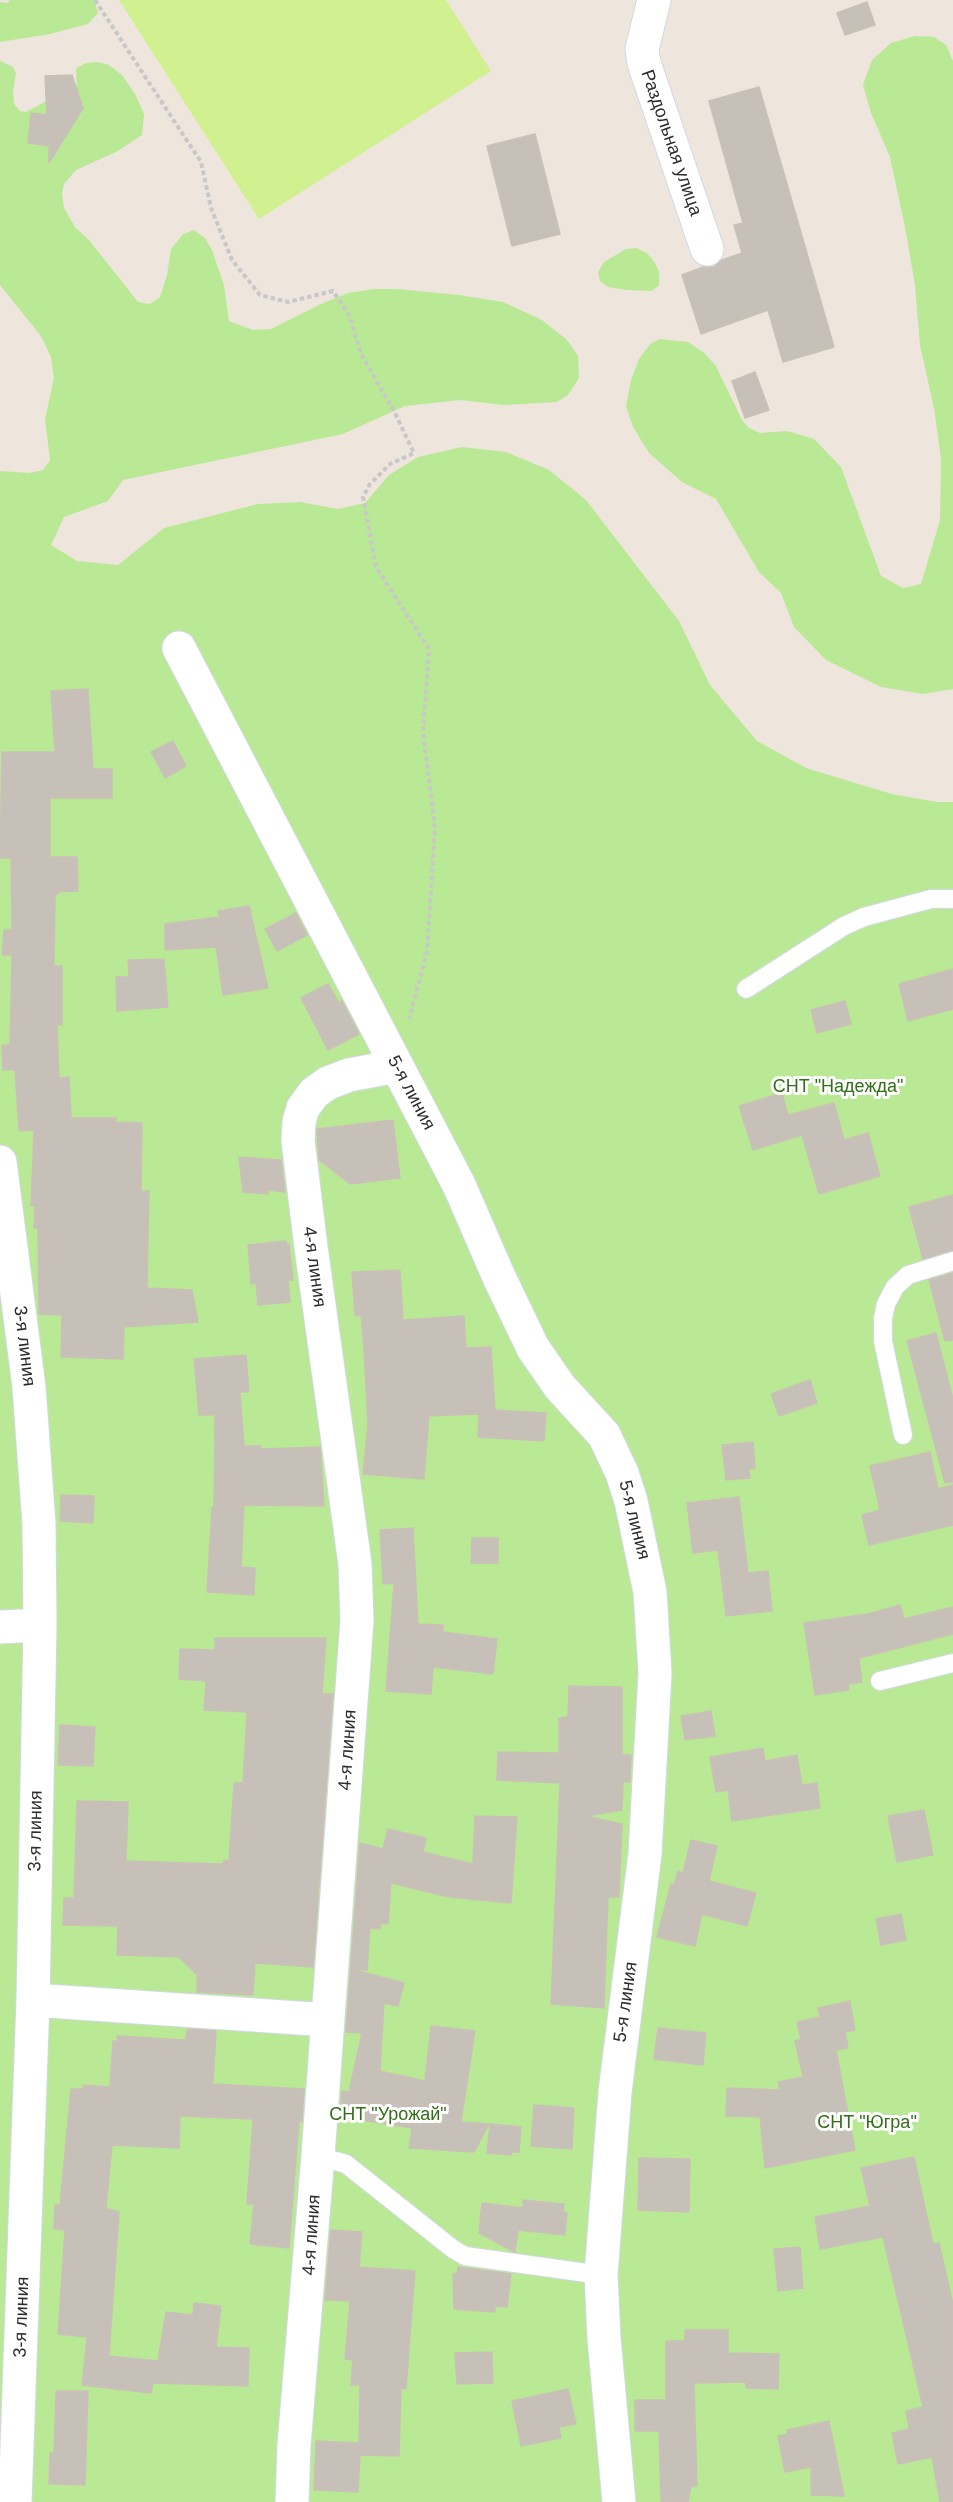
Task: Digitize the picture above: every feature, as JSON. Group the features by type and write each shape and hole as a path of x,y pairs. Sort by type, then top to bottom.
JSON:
{"street":[{"name":"Раздольная улица","path":"654,0 642,49 644,63 707,249"},
{"name":"5-я линия","path":"179,648 459,1185 498,1277 533,1348 547,1370 592,1420 611,1449 632,1501 650,1592 655,1673 650,1792 638,1914 615,2092 602,2275 604,2338 619,2502"},
{"name":"4-я линия","path":"292,2502 300,2366 356,1648 357,1596 298,1141 299,1122 303,1108 314,1093 328,1083 397,1066"},
{"name":"3-я линия","path":"0,1162 35,1448 39,1524 40,1624 33,2000 15,2502"},
{"path":"0,1627 40,1624"},
{"path":"33,2000 328,2020"}],"lane":[{"path":"746,989 844,926 864,917 931,899 953,899"},
{"path":"903,1435 883,1341 883,1318 886,1304 895,1287 908,1275 953,1261"},
{"path":"880,1681 953,1663"},
{"path":"318,2156 346,2164 453,2249 465,2256 602,2275"}],"path":[{"path":"95,0 201,162 211,208 232,260 260,296 288,302 333,291 348,315 361,354 394,411 414,453 390,464 370,484 363,497 376,567 429,649 423,732 435,828 427,952 409,1020"}],"green space":[{"path":"10,0 94,0 98,13 88,24 50,34 0,42 0,2 7,3"},
{"path":"119,0 446,0 491,71 259,219"},
{"path":"915,36 934,37 946,45 953,61 953,689 923,694 881,687 826,660 794,627 781,593 759,572 716,499 682,482 649,453 633,427 626,406 631,380 639,359 650,344 660,339 688,342 704,353 716,366 742,420 749,428 760,433 787,431 814,439 841,467 881,576 903,588 921,584 940,520 941,459 934,408 920,345 915,285 905,227 890,157 871,113 863,85 872,60 891,43"},
{"name":"СНТ \"Урожай\"","path":"0,61 13,67 16,73 14,104 20,111 26,112 52,98 77,95 76,68 86,63 97,62 109,65 122,75 135,94 144,114 142,135 116,152 76,170 64,184 62,194 64,208 75,227 89,240 138,302 150,304 160,297 167,275 171,249 183,234 194,230 205,238 212,250 224,285 229,321 253,330 271,329 348,293 374,289 459,295 503,302 542,320 567,340 578,356 579,378 568,395 557,402 504,405 460,400 405,406 343,434 123,480 108,501 64,517 51,545 77,561 118,565 164,528 258,504 300,502 338,509 365,503 389,475 418,457 462,447 506,452 549,470 586,500 679,621 710,685 757,741 806,768 892,794 937,802 953,802 953,2502 0,2502 0,471 29,473 43,470 50,460 45,419 54,378 51,357 41,336 0,285","holes":["810,1381 817,1403 779,1416 771,1394"]},
{"path":"636,248 647,253 655,263 659,272 659,285 652,291 627,290 608,287 600,281 598,272 604,262 626,249"}],"building":[{"path":"867,2 875,25 845,35 837,13"},
{"path":"72,75 83,108 49,163 49,146 28,143 31,113 47,115 45,76"},
{"path":"759,87 834,347 783,362 768,310 701,334 682,275 703,267 714,267 722,260 742,253 734,225 743,223 709,101"},
{"path":"535,134 560,234 512,246 487,146"},
{"path":"755,372 769,410 745,418 732,381"},
{"path":"88,689 93,769 112,769 112,798 50,798 50,857 77,857 78,891 55,894 54,966 62,966 62,1025 57,1024 59,1078 69,1077 71,1118 116,1118 116,1122 142,1123 141,1191 149,1191 147,1288 192,1290 198,1322 124,1327 123,1359 61,1357 62,1315 39,1314 38,1228 34,1228 35,1206 31,1206 34,1130 19,1131 15,1070 3,1070 2,1045 10,1045 12,955 2,955 4,930 12,930 11,858 0,858 2,752 55,752 51,691"},
{"path":"173,741 186,766 165,778 151,752"},
{"path":"249,906 268,988 223,995 216,947 165,950 165,924 219,917 218,911"},
{"path":"296,913 307,935 277,951 265,929"},
{"path":"164,959 168,1007 117,1011 116,977 129,977 128,960"},
{"path":"953,969 953,1009 908,1021 899,984"},
{"path":"328,984 339,1003 342,1001 359,1034 328,1050 301,998"},
{"path":"845,1001 851,1024 817,1033 811,1010"},
{"path":"782,1093 788,1115 834,1103 844,1140 868,1133 880,1176 819,1194 802,1135 753,1150 739,1106"},
{"path":"393,1120 400,1178 350,1184 319,1160 317,1129"},
{"path":"239,1157 281,1160 285,1192 268,1190 268,1194 243,1192"},
{"path":"953,1195 953,1250 923,1259 909,1207"},
{"path":"286,1241 286,1244 289,1244 293,1280 288,1280 290,1302 258,1305 256,1283 251,1284 248,1245"},
{"path":"400,1270 403,1320 464,1316 466,1348 491,1347 495,1410 546,1413 544,1441 478,1437 479,1414 429,1416 424,1479 363,1474 368,1424 364,1350 361,1315 355,1316 352,1272"},
{"path":"953,1273 953,1340 945,1341 929,1280"},
{"path":"936,1333 953,1399 953,1482 945,1483 907,1341"},
{"path":"246,1355 249,1392 240,1392 244,1446 261,1446 261,1449 320,1447 324,1506 244,1505 241,1567 255,1568 254,1595 207,1592 212,1507 214,1507 215,1415 199,1415 194,1359"},
{"path":"810,1380 817,1403 779,1416 771,1394"},
{"path":"753,1442 755,1468 749,1469 750,1478 726,1480 722,1445"},
{"path":"930,1452 938,1489 953,1485 953,1525 869,1545 862,1515 880,1510 870,1466"},
{"path":"61,1495 94,1496 93,1523 60,1521"},
{"path":"739,1497 748,1573 768,1571 772,1611 726,1616 718,1550 693,1553 687,1503"},
{"path":"413,1528 418,1624 443,1625 443,1632 497,1639 493,1674 433,1667 431,1694 386,1691 394,1583 383,1584 380,1530"},
{"path":"472,1538 498,1538 498,1563 471,1563"},
{"path":"900,1605 904,1619 953,1607 953,1634 859,1658 862,1682 848,1684 849,1690 815,1695 804,1623 868,1614"},
{"path":"215,1638 326,1638 322,1694 333,1694 313,1967 255,1963 253,1995 197,1992 197,1975 179,1957 117,1955 118,1926 63,1925 64,1898 74,1898 77,1801 128,1802 126,1861 223,1864 224,1860 229,1861 234,1783 243,1783 247,1712 204,1710 206,1681 179,1679 180,1649 215,1650"},
{"path":"569,1686 622,1687 622,1755 631,1755 630,1782 623,1782 622,1810 586,1816 622,1824 619,1897 608,1897 604,2008 551,2004 560,1783 497,1780 498,1752 559,1753 559,1718 568,1717"},
{"path":"711,1711 715,1736 685,1740 681,1716"},
{"path":"60,1725 95,1727 93,1766 58,1765"},
{"path":"763,1748 765,1761 797,1755 802,1785 817,1783 820,1808 732,1821 728,1790 716,1792 710,1757"},
{"path":"924,1810 933,1855 897,1862 888,1816"},
{"path":"475,1816 517,1817 511,1903 449,1897 391,1883 388,1924 381,1923 380,1929 370,1928 367,1970 351,1969 404,1983 398,2006 384,2003 380,2071 425,2081 431,2026 475,2031 461,2122 489,2124 474,2152 409,2148 412,2128 340,2117 342,2091 349,2092 362,2033 346,2032 360,1843 383,1849 388,1829 426,1838 423,1852 473,1864"},
{"path":"691,1840 717,1846 709,1881 756,1893 747,1926 702,1914 695,1946 657,1937 671,1884 674,1885 678,1871 683,1873"},
{"path":"901,1914 906,1940 881,1945 876,1919"},
{"path":"850,2001 855,2030 845,2032 848,2048 836,2050 855,2150 765,2168 760,2117 726,2116 727,2088 780,2090 778,2082 803,2077 795,2041 801,2039 797,2022 820,2017 818,2008"},
{"path":"658,2028 706,2033 703,2065 654,2059"},
{"path":"187,2029 216,2031 213,2084 304,2089 302,2121 299,2121 289,2248 250,2244 254,2204 247,2204 253,2119 180,2116 179,2148 112,2145 106,2208 119,2212 109,2356 158,2361 166,2312 193,2315 194,2303 221,2306 216,2347 249,2348 248,2386 153,2383 151,2393 82,2385 87,2337 58,2334 65,2230 54,2229 55,2205 60,2205 71,2089 83,2089 83,2085 110,2087 113,2041 118,2041 117,2036 186,2040"},
{"path":"534,2105 574,2108 572,2149 531,2146"},
{"path":"490,2124 521,2127 519,2152 512,2152 511,2155 487,2153"},
{"path":"914,2157 933,2244 939,2243 953,2304 953,2502 940,2502 932,2457 898,2464 892,2433 909,2429 906,2411 923,2407 883,2237 820,2249 815,2217 870,2206 861,2168"},
{"path":"639,2158 690,2159 689,2212 638,2210"},
{"path":"523,2200 564,2204 563,2212 567,2213 565,2235 518,2230 515,2252 479,2233 482,2203 523,2208"},
{"path":"331,2230 362,2232 359,2267 415,2271 406,2389 401,2388 399,2456 360,2455 358,2492 314,2490 316,2441 359,2443 360,2385 351,2385 353,2360 345,2359 350,2301 325,2300"},
{"path":"800,2247 803,2288 778,2291 774,2249"},
{"path":"458,2267 511,2274 507,2307 495,2306 495,2312 454,2309 453,2274 457,2274"},
{"path":"685,2330 728,2330 728,2353 779,2354 778,2389 746,2388 746,2382 694,2383 697,2486 691,2486 688,2502 661,2502 659,2431 635,2431 635,2400 666,2400 666,2341 685,2341"},
{"path":"492,2352 493,2383 457,2384 455,2353"},
{"path":"568,2389 576,2424 559,2427 561,2438 521,2446 512,2401"},
{"path":"56,2391 88,2391 85,2485 49,2484 50,2453 54,2453"},
{"path":"829,2421 844,2496 811,2495 811,2467 785,2472 778,2436 787,2434 787,2430"}],"park label":[{"name":"СНТ \"Надежда\"","path":"838,1087"},
{"name":"СНТ \"Югра\"","path":"867,2123"}]}
